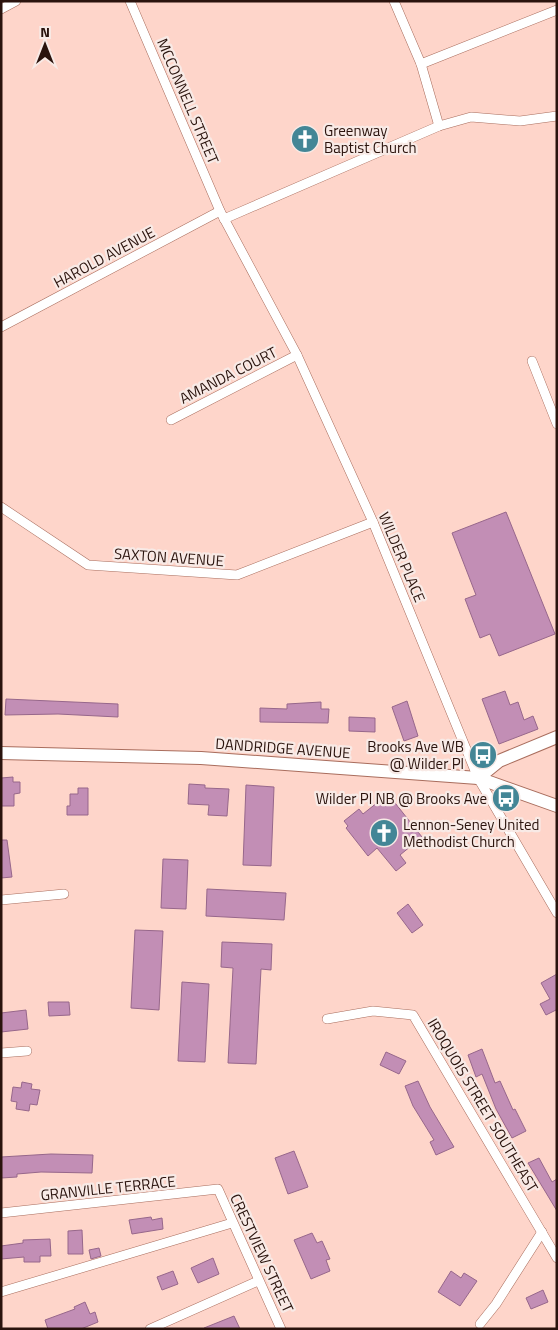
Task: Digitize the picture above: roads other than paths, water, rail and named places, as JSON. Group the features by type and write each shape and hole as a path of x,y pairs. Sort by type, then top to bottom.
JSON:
{"street":[{"path":"1,9 16,1"},
{"name":"MCCONNELL STREET","path":"130,1 222,215"},
{"path":"394,1 422,64 440,126"},
{"path":"422,64 557,10"},
{"name":"HAROLD AVENUE","path":"1,326 222,215 440,126 471,117 520,121 557,116"},
{"name":"WILDER PLACE","path":"222,215 297,355 373,522 478,778 557,913"},
{"name":"AMANDA COURT","path":"171,420 297,355"},
{"path":"532,361 557,424"},
{"name":"SAXTON AVENUE","path":"1,507 88,565 237,575 373,522"},
{"path":"478,778 499,761 557,737"},
{"name":"DANDRIDGE AVENUE","path":"1,753 201,758 478,778 557,806"},
{"path":"1,900 64,894"},
{"name":"IROQUOIS STREET SOUTHEAST","path":"327,1019 373,1011 413,1015 557,1258"},
{"path":"1,1053 27,1051"},
{"name":"GRANVILLE TERRACE","path":"1,1213 218,1189"},
{"name":"CRESTVIEW STREET","path":"218,1189 281,1329"},
{"path":"1,1292 232,1222"},
{"path":"480,1324 496,1304 542,1232"},
{"path":"150,1329 258,1281"}],"place":[{"name":"Greenway Baptist Church","path":"305,139"},
{"name":"Brooks Ave WB @ Wilder Pl","path":"483,755"},
{"name":"Wilder Pl NB @ Brooks Ave","path":"506,798"},
{"name":"Lennon-Seney United Methodist Church","path":"384,833"}]}
